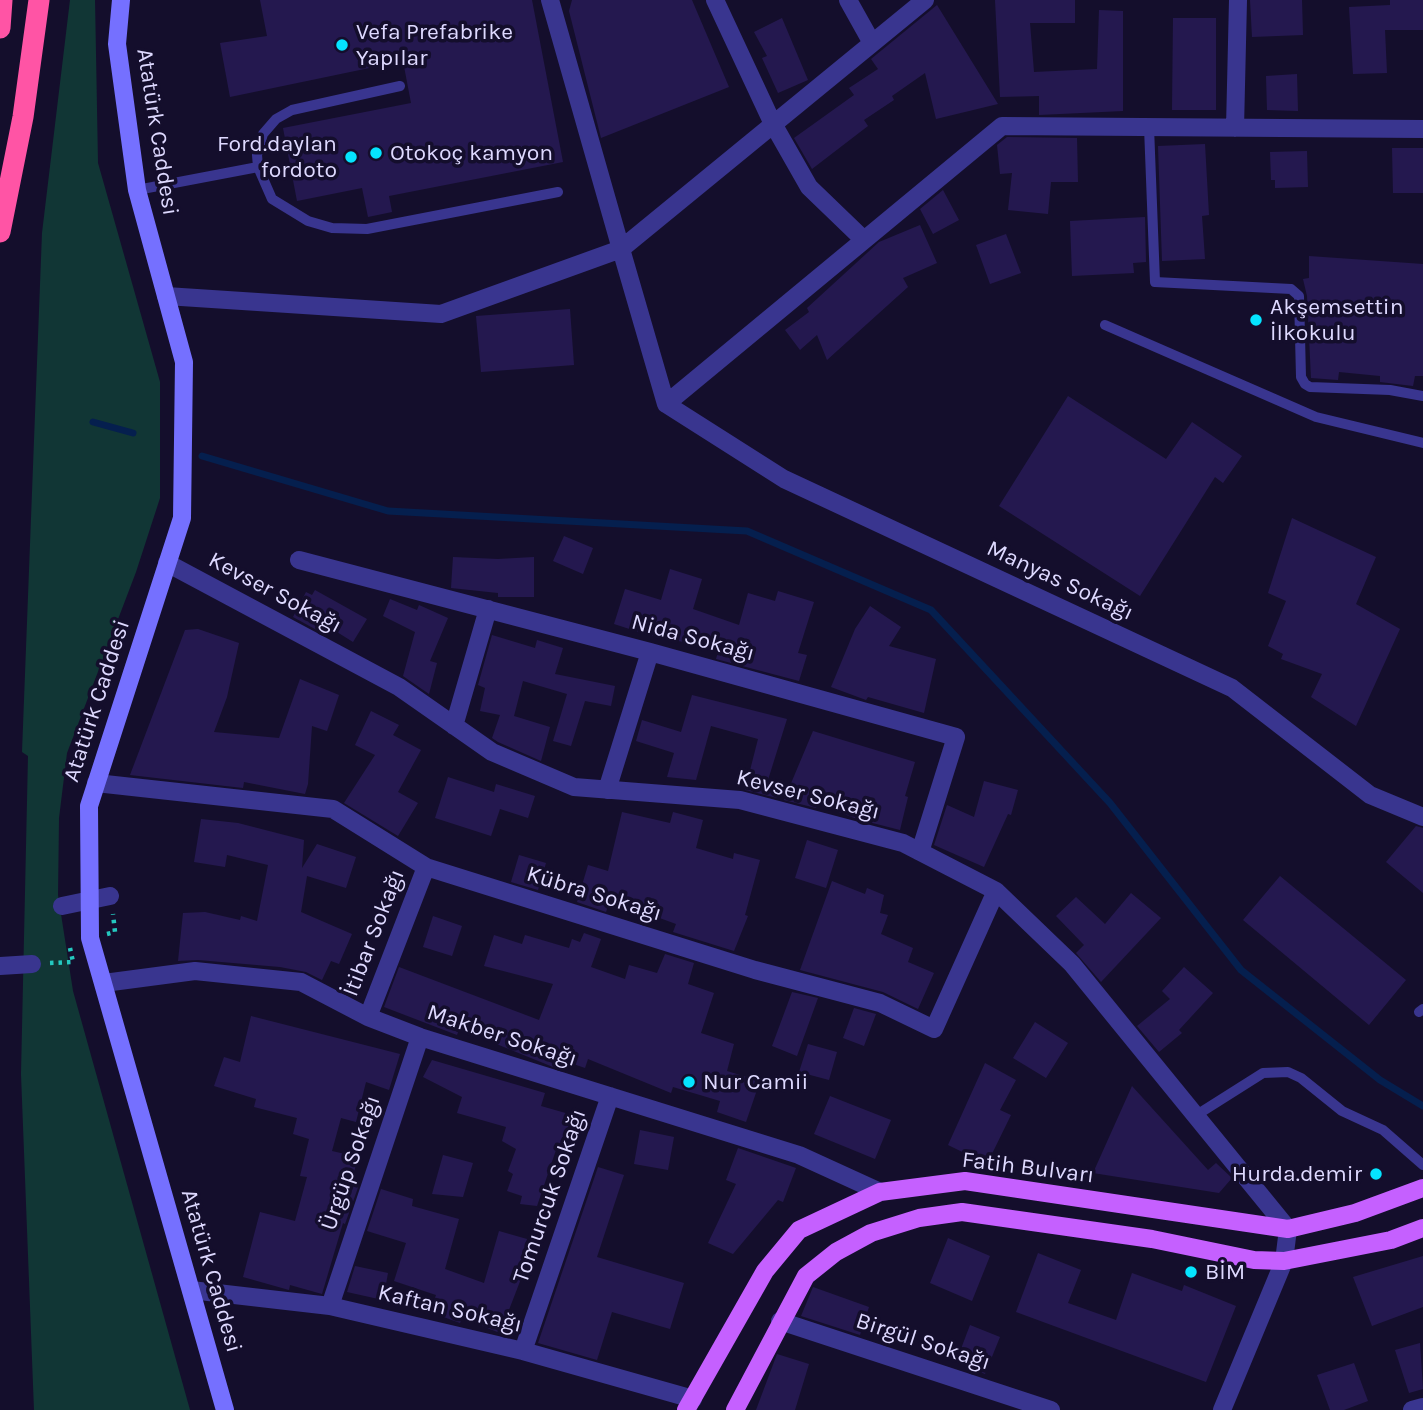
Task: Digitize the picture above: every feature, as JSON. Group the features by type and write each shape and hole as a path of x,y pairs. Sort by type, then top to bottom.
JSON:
{"highway":[{"path":"0,28 2,0"},
{"path":"0,232 23,117 39,0"}],"main road":[{"name":"Fatih Bulvarı","path":"690,1404 765,1271 799,1230 880,1192 965,1181 1288,1229 1355,1213 1423,1188"},
{"path":"735,1410 806,1276 836,1252 871,1233 919,1218 962,1212 1152,1239 1254,1260 1284,1261 1391,1240 1423,1228"}],"street":[{"name":"Atatürk Caddesi","path":"121,0 117,44 137,190 184,362 182,518 89,806 90,938 225,1410"},
{"path":"550,0 666,404 1002,126 1423,129"},
{"path":"715,0 772,122 809,187 864,240"},
{"path":"848,0 872,43"},
{"path":"166,296 441,314 621,249 772,122 925,0"},
{"path":"1235,128 1238,0"},
{"name":"Manyas Sokağı","path":"666,404 784,479 1233,688 1370,795 1423,817"},
{"name":"Nida Sokağı","path":"299,560 650,652 956,737 920,852"},
{"name":"Kevser Sokağı","path":"167,563 399,687 492,752 574,787 740,800 903,843 996,891 1072,964 1288,1229"},
{"path":"454,726 488,609"},
{"path":"607,790 650,652"},
{"name":"Kübra Sokağı","path":"96,783 333,808 426,867 755,970 880,1003 934,1029 996,891"},
{"name":"İtibar Sokağı","path":"368,1017 426,867"},
{"path":"62,906 110,896"},
{"path":"0,966 32,964"},
{"name":"Makber Sokağı","path":"104,983 195,971 301,982 368,1017 420,1037 799,1154 880,1192"},
{"name":"Ürgüp Sokağı","path":"330,1306 420,1037"},
{"name":"Tomurcuk Sokağı","path":"523,1351 610,1096"},
{"path":"1222,1410 1284,1261 1288,1229"},
{"name":"Kaftan Sokağı","path":"191,1290 330,1306 523,1351 690,1404"},
{"name":"Birgül Sokağı","path":"780,1321 1051,1410"},
{"path":"1412,1410 1423,1407"}],"lane":[{"path":"400,86 284,114 263,134 257,155 258,167 267,192 280,206 308,221 349,230 384,226 558,192"},
{"path":"1149,127 1155,282 1291,289 1299,296 1301,377 1305,384 1310,387 1390,390 1423,396"},
{"path":"137,190 258,167"},
{"path":"1105,325 1316,417 1423,443"},
{"path":"1195,1116 1263,1073 1288,1072 1301,1078 1342,1111 1383,1130 1423,1165"}],"green space":[{"path":"70,0 95,0 98,163 160,382 160,498 136,572 67,753 59,818 58,895 73,991 190,1410 34,1410 21,1074 28,756 22,752 42,233"}],"building":[{"path":"260,0 532,0 563,162 389,196 392,212 368,217 362,188 297,201 283,128 411,103 403,61 230,97 220,43 267,36"},
{"path":"572,0 692,0 729,87 601,138 569,11"},
{"path":"995,0 1075,0 1075,23 1030,23 1034,72 1097,69 1099,10 1123,11 1123,111 1039,115 1039,96 1000,97"},
{"path":"1250,0 1302,0 1303,35 1252,37"},
{"path":"1390,0 1423,0 1423,30 1385,30 1387,73 1353,74 1349,7 1390,5"},
{"path":"937,5 998,104 936,119 925,73 892,96 894,100 864,120 868,126 812,169 794,138 854,95 849,88 878,69 871,59"},
{"path":"782,18 808,80 778,93 762,58 767,56 754,32"},
{"path":"1173,18 1216,18 1216,110 1172,110"},
{"path":"1297,74 1298,111 1267,110 1266,76"},
{"path":"1007,137 1077,138 1078,182 1051,182 1048,214 1008,210 1012,173 1000,174 997,145"},
{"path":"1205,144 1209,215 1202,216 1205,259 1162,261 1158,146"},
{"path":"1392,148 1423,148 1423,193 1393,193"},
{"path":"1307,151 1308,187 1275,188 1275,180 1271,180 1270,152"},
{"path":"943,190 959,220 933,234 920,209"},
{"path":"1145,217 1146,262 1133,263 1134,273 1072,276 1070,221"},
{"path":"920,225 937,263 903,278 908,287 827,360 817,335 800,350 785,330 809,312 807,308 879,242"},
{"path":"1006,234 1021,273 990,284 976,245"},
{"path":"1309,256 1423,264 1423,376 1415,376 1413,386 1380,382 1380,376 1339,372 1338,380 1311,378 1307,296 1303,279 1309,278"},
{"path":"570,309 574,365 481,372 476,316"},
{"path":"1068,396 1166,459 1192,422 1242,456 1223,483 1215,477 1140,596 999,506"},
{"path":"1292,518 1376,557 1356,604 1400,629 1356,726 1311,697 1322,674 1281,659 1283,654 1268,646 1286,601 1268,593"},
{"path":"564,536 593,548 583,574 553,561"},
{"path":"453,557 534,557 534,597 498,597 498,593 451,588"},
{"path":"670,569 702,579 693,609 739,625 748,593 775,601 778,591 814,602 798,653 807,655 799,681 716,659 719,649 648,635 614,624 625,589 661,600"},
{"path":"315,590 367,619 353,642 329,627 324,634 293,617 306,592 312,595"},
{"path":"390,599 417,610 419,605 448,618 430,661 437,663 429,694 403,676 415,632 383,616"},
{"path":"870,606 901,627 889,646 936,659 924,713 868,697 866,700 831,687 855,629"},
{"path":"198,629 239,643 227,697 214,732 279,738 300,679 339,695 327,731 312,726 305,794 244,782 243,788 130,775 185,630"},
{"path":"492,635 535,648 537,640 563,648 555,674 615,686 611,706 585,701 571,746 553,741 567,694 523,681 514,716 550,727 541,761 498,742 492,738 500,715 480,711 485,688 478,685"},
{"path":"692,695 787,719 768,780 781,785 777,798 745,790 758,739 711,726 696,780 667,777 674,753 636,741 642,720 681,732"},
{"path":"371,711 399,725 393,735 421,750 398,792 418,803 398,836 344,803 375,755 355,745"},
{"path":"813,731 915,762 905,796 908,797 900,830 857,819 818,804 816,808 784,800"},
{"path":"448,777 494,792 496,784 535,796 528,818 500,809 491,836 435,818"},
{"path":"984,781 1018,790 1011,815 1008,814 984,867 934,845 947,805 974,817"},
{"path":"622,812 670,823 673,812 703,820 696,848 733,859 734,853 760,860 745,915 748,916 734,951 673,932 676,924 646,913 609,903 606,912 577,902 588,865 608,871"},
{"path":"201,819 238,823 304,840 302,868 317,844 356,857 346,888 307,876 301,912 352,934 339,964 331,961 322,980 306,972 280,967 198,960 178,961 183,913 205,912 240,920 241,916 257,921 268,865 227,855 225,867 194,862"},
{"path":"1416,826 1423,828 1423,893 1386,862"},
{"path":"807,840 838,850 826,888 795,878"},
{"path":"519,855 546,863 538,890 511,882"},
{"path":"1280,876 1406,980 1369,1025 1243,920"},
{"path":"832,881 865,894 867,888 884,895 880,913 888,915 881,934 913,948 908,962 934,973 918,1009 883,992 800,970"},
{"path":"1131,893 1161,918 1101,982 1076,953 1084,945 1056,916 1076,897 1105,924"},
{"path":"433,916 462,926 452,956 423,947"},
{"path":"584,933 601,939 591,967 625,979 629,965 657,973 665,954 694,963 688,984 714,993 701,1033 734,1044 727,1071 760,1081 746,1122 717,1112 720,1101 673,1087 671,1093 588,1059 585,1068 556,1058 553,1067 494,1043 498,1032 463,1019 457,1035 384,1007 399,967 539,1020 553,984 484,966 494,935 522,944 525,935 569,948 572,939 580,942"},
{"path":"1184,967 1213,993 1179,1030 1182,1033 1159,1052 1137,1026 1170,999 1162,991"},
{"path":"792,992 818,998 797,1056 772,1046"},
{"path":"854,1008 876,1014 864,1046 843,1038"},
{"path":"251,1016 400,1054 389,1090 366,1082 356,1122 341,1118 332,1151 358,1157 352,1180 360,1182 345,1224 343,1223 322,1294 290,1285 289,1290 243,1277 260,1212 295,1221 307,1177 300,1176 309,1139 293,1134 297,1118 254,1107 256,1099 214,1086 224,1057 240,1062"},
{"path":"1035,1022 1068,1043 1046,1078 1013,1058"},
{"path":"808,1044 837,1052 829,1080 799,1072"},
{"path":"432,1060 545,1093 541,1106 576,1116 567,1147 558,1144 537,1206 520,1204 522,1196 507,1191 513,1174 508,1171 516,1149 502,1141 506,1127 457,1113 462,1097 423,1077"},
{"path":"985,1063 1016,1080 1000,1110 1011,1115 987,1164 948,1145"},
{"path":"1132,1086 1208,1170 1216,1163 1232,1178 1219,1193 1093,1173"},
{"path":"830,1096 891,1120 875,1159 814,1134"},
{"path":"640,1130 674,1137 668,1170 634,1164"},
{"path":"738,1148 796,1168 783,1202 778,1200 733,1254 708,1243 736,1184 726,1180"},
{"path":"443,1155 473,1163 463,1197 432,1194"},
{"path":"598,1167 624,1175 597,1257 684,1283 670,1329 612,1312 597,1360 538,1343"},
{"path":"381,1189 413,1199 412,1206 459,1219 445,1269 484,1283 499,1231 527,1239 524,1250 531,1253 500,1333 462,1318 460,1323 430,1312 436,1295 394,1281 406,1243 367,1231"},
{"path":"948,1238 990,1256 972,1301 930,1283"},
{"path":"1038,1253 1081,1270 1068,1303 1116,1320 1132,1273 1182,1291 1184,1285 1236,1306 1206,1382 1016,1312"},
{"path":"1423,1256 1423,1307 1372,1326 1353,1277"},
{"path":"355,1266 388,1273 383,1300 347,1292"},
{"path":"813,1287 869,1307 860,1335 801,1316"},
{"path":"970,1325 1000,1337 985,1374 956,1362"},
{"path":"1420,1343 1423,1389 1409,1393 1395,1350"},
{"path":"777,1354 809,1364 795,1410 756,1410"},
{"path":"1354,1363 1368,1401 1344,1410 1330,1410 1317,1375"}],"waterway":[{"path":"93,422 133,433"},
{"path":"202,456 388,511 747,531 931,610 1110,803 1241,970 1380,1080 1423,1106"}],"place":[{"name":"Vefa Prefabrike Yapılar","path":"342,45"},
{"name":"Otokoç kamyon","path":"376,153"},
{"name":"Ford.daylan fordoto","path":"351,157"},
{"name":"Akşemsettin İlkokulu","path":"1256,320"},
{"name":"Nur Camii","path":"689,1082"},
{"name":"Hurda.demir","path":"1376,1174"},
{"name":"BİM","path":"1191,1272"}]}
